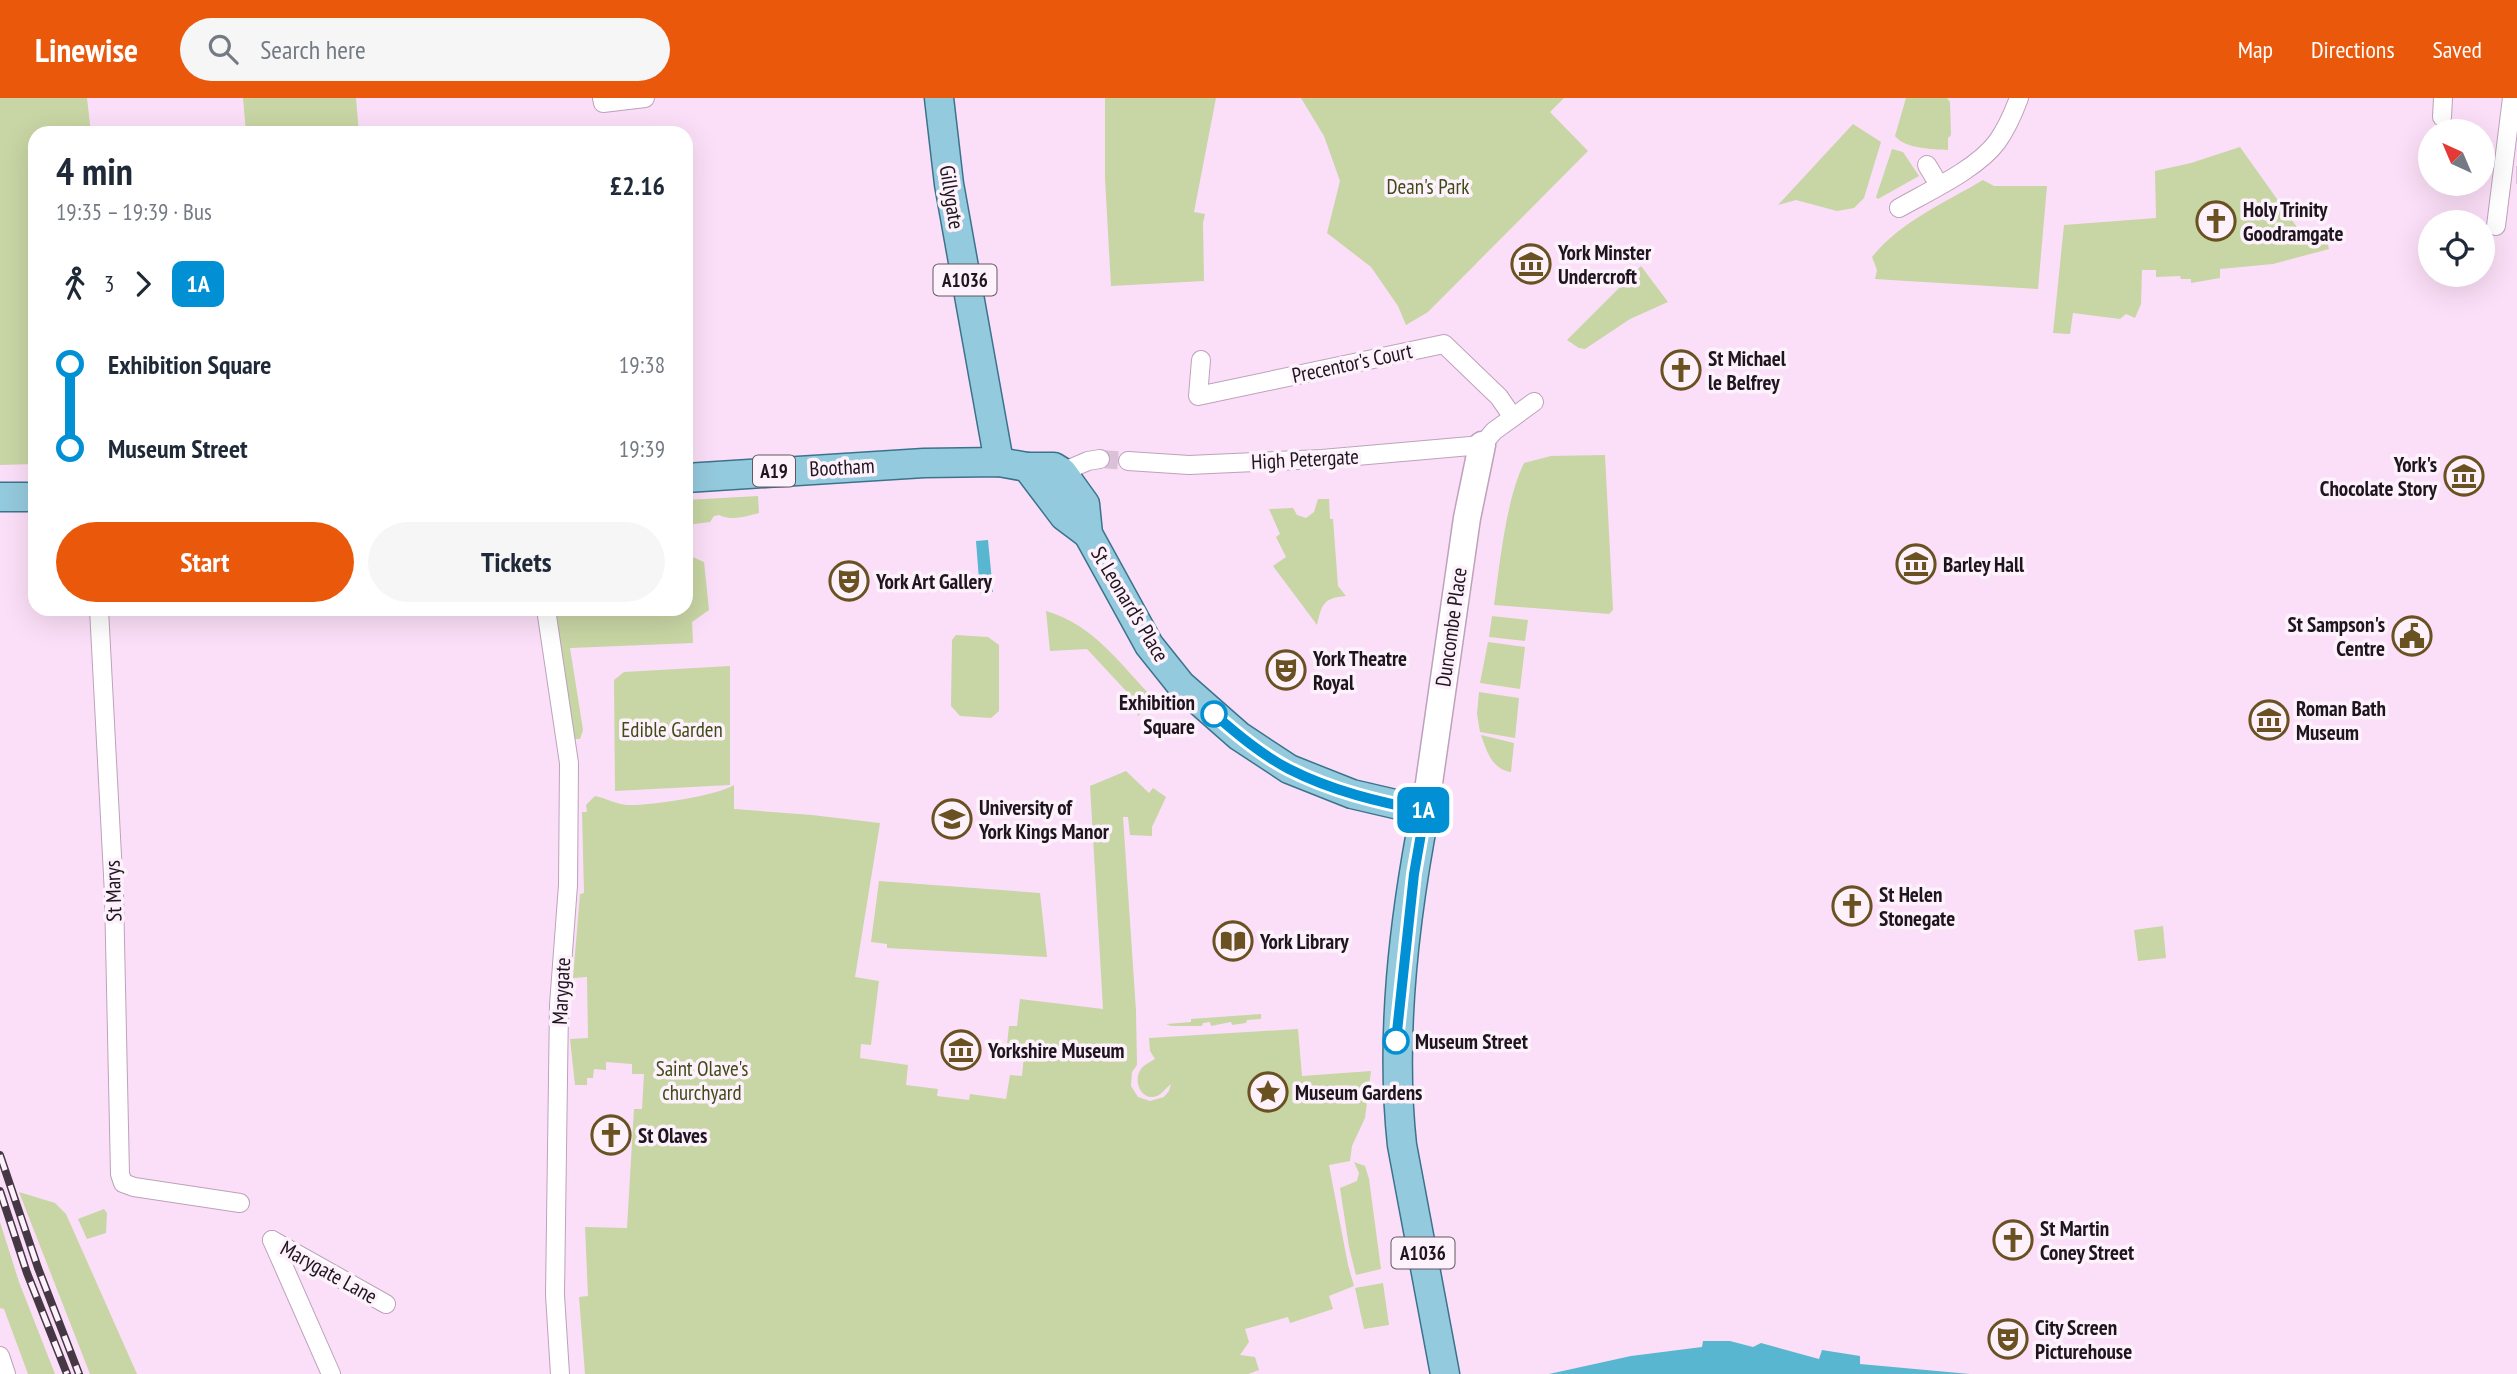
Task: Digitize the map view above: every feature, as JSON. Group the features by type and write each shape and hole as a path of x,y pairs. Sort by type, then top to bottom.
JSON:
{"main road":[{"name":"Gillygate","path":"939,98 949,184 979,363 999,461"},
{"path":"999,461 1027,467 1054,467 1062,472"},
{"name":"Bootham","path":"693,478 873,465 999,461"},
{"name":"St Leonard's Place","path":"1027,467 1064,516 1088,534"},
{"name":"St Leonard's Place","path":"1062,472 1085,504 1088,534 1149,645 1181,685 1239,736 1289,769 1371,799 1425,811"},
{"path":"0,497 28,497"},
{"name":"A1036","path":"1425,811 1414,874 1396,1041 1398,1112 1444,1368"}],"street":[{"path":"602,98 603,103 645,98"},
{"path":"1899,208 1976,162 1995,144 2009,125 2019,98"},
{"path":"2442,117 2443,98"},
{"path":"2496,226 2509,175 2512,98"},
{"path":"1927,165 1939,185"},
{"name":"Precentor's Court","path":"1200,360 1198,396 1444,344 1499,397 1512,416"},
{"path":"1482,445 1512,416 1534,402"},
{"name":"High Petergate","path":"1128,461 1189,465 1322,459 1482,445"},
{"name":"Duncombe Place","path":"1425,811 1467,518 1482,445"},
{"path":"1062,472 1100,459"},
{"name":"St Marys","path":"99,616 114,894 120,1174 123,1183 134,1187 240,1203"},
{"name":"Marygate","path":"547,616 569,763 568,885 559,1005 555,1295 560,1374"},
{"name":"Marygate Lane","path":"331,1374 272,1240 386,1304"},
{"path":"0,1356 6,1374"}],"green space":[{"path":"0,98 87,98 90,126 28,126 28,464 0,465"},
{"path":"243,98 356,98 358,126 245,126"},
{"path":"1105,98 1216,98 1194,212 1205,214 1204,281 1111,286 1105,179"},
{"name":"Dean's Park","path":"1301,98 1564,98 1550,112 1588,151 1428,312 1406,325 1398,306 1371,267 1327,233 1340,181 1324,136"},
{"path":"1906,98 1947,98 1950,102 1951,135 1948,138 1948,150 1912,146 1895,136"},
{"path":"1853,124 1881,142 1864,198 1854,208 1837,211 1796,200 1778,205"},
{"path":"2240,147 2309,244 2326,237 2329,249 2273,264 2220,269 2220,278 2191,283 2191,279 2181,279 2180,276 2156,277 2156,270 2142,270 2141,304 2135,318 2126,314 2120,319 2073,313 2070,334 2053,333 2064,225 2156,218 2155,171"},
{"path":"1892,149 1903,152 1919,176 1878,199 1876,197"},
{"path":"1983,180 1994,186 2047,186 2038,289 1875,279 1877,270 1872,257 1896,233 1923,214"},
{"path":"1641,266 1668,302 1630,319 1585,349 1567,340"},
{"path":"1605,455 1613,610 1609,614 1494,605 1508,513 1524,463 1551,456"},
{"path":"758,496 759,513 733,518 719,515 714,516 710,522 693,524 693,500"},
{"path":"1318,499 1329,499 1338,586 1346,596 1332,598 1325,603 1317,625 1273,566 1286,557 1276,537 1280,534 1269,509 1293,508 1297,515 1306,518 1314,512"},
{"path":"693,557 704,562 709,610 692,622 693,643 570,648 583,730 580,739 574,739 556,616 693,616"},
{"path":"1046,611 1063,617 1093,636 1155,700 1138,716 1127,692 1087,649 1050,651"},
{"path":"1492,616 1528,620 1525,641 1489,637"},
{"path":"956,635 988,637 999,645 999,711 991,718 960,716 951,706 952,640"},
{"path":"1488,642 1525,647 1520,689 1480,683"},
{"name":"Edible Garden","path":"730,666 730,785 615,791 614,680 624,672"},
{"path":"1479,692 1519,698 1515,738 1480,732 1477,714"},
{"path":"1481,735 1514,743 1511,772 1495,763"},
{"name":"Museum Gardens","path":"1126,771 1149,793 1153,788 1166,797 1152,827 1152,836 1130,835 1128,817 1123,817 1136,1011 1137,1065 1132,1072 1131,1086 1138,1097 1150,1101 1164,1097 1169,1091 1171,1084 1153,1097 1143,1094 1138,1085 1141,1069 1155,1059 1150,1051 1149,1038 1298,1029 1302,1076 1371,1071 1365,1118 1352,1146 1350,1161 1329,1165 1354,1286 1329,1296 1333,1309 1290,1323 1288,1317 1245,1329 1249,1342 1240,1355 1255,1357 1259,1370 1248,1374 585,1374 579,1297 588,1296 585,1227 627,1228 634,1109 642,1109 644,1074 632,1074 632,1064 606,1062 606,1070 594,1069 593,1078 587,1078 587,1085 575,1085 570,1039 588,1038 587,977 573,978 580,894 584,893 582,812 587,812 586,805 595,796 627,805 682,800 734,785 734,809 880,823 855,977 879,981 871,1045 861,1044 860,1058 908,1065 906,1085 938,1089 937,1096 969,1100 970,1094 1006,1099 1010,1075 1022,1076 1024,1056 1006,1053 1009,1026 1017,1026 1020,999 1103,1009 1090,786"},
{"path":"879,881 1040,893 1047,957 887,948 887,944 871,942"},
{"path":"2163,926 2166,958 2138,961 2134,930"},
{"path":"1261,1014 1261,1019 1232,1025 1231,1022 1211,1026 1210,1022 1203,1023 1202,1026 1166,1024 1191,1022 1191,1019"},
{"path":"1354,1162 1365,1166 1369,1179 1381,1269 1356,1275 1340,1188 1357,1181 1359,1173"},
{"path":"19,1192 55,1203 66,1214 137,1374 90,1374"},
{"path":"104,1209 107,1213 106,1233 87,1239 78,1219"},
{"path":"0,1222 19,1282 55,1374 28,1374 4,1309 0,1308"},
{"path":"1383,1283 1389,1325 1364,1329 1355,1288"}],"water":[{"path":"988,540 993,592 980,593 976,541"},
{"path":"1703,1341 1730,1341 1753,1347 1761,1343 1819,1359 1822,1350 1860,1356 1860,1364 1970,1374 1549,1374 1631,1356 1702,1347"}],"tunnel":[{"path":"1100,459 1128,461"}],"railway":[{"path":"0,1155 38,1268 79,1374"},
{"path":"0,1191 27,1273 67,1374"}],"bus line":[{"name":"1A","path":"1214,714 1239,736 1289,769 1352,794 1425,811 1414,874 1396,1041"}],"place":[{"name":"Holy Trinity Goodramgate","path":"2216,221"},
{"name":"York Minster Undercroft","path":"1531,264"},
{"name":"St Michael le Belfrey","path":"1681,370"},
{"name":"York's Chocolate Story","path":"2464,476"},
{"name":"Barley Hall","path":"1916,564"},
{"name":"York Art Gallery","path":"849,581"},
{"name":"St Sampson's Centre","path":"2412,636"},
{"name":"York Theatre Royal","path":"1286,670"},
{"name":"Exhibition Square","path":"1214,714"},
{"name":"Roman Bath Museum","path":"2269,720"},
{"name":"University of York Kings Manor","path":"952,819"},
{"name":"St Helen Stonegate","path":"1852,906"},
{"name":"York Library","path":"1233,941"},
{"name":"Museum Street","path":"1396,1041"},
{"name":"Yorkshire Museum","path":"961,1050"},
{"name":"Museum Gardens","path":"1268,1092"},
{"name":"St Olaves","path":"611,1135"},
{"name":"St Martin Coney Street","path":"2013,1240"},
{"name":"City Screen Picturehouse","path":"2008,1339"}],"park label":[{"name":"Saint Olave's churchyard","path":"702,1080"}]}
